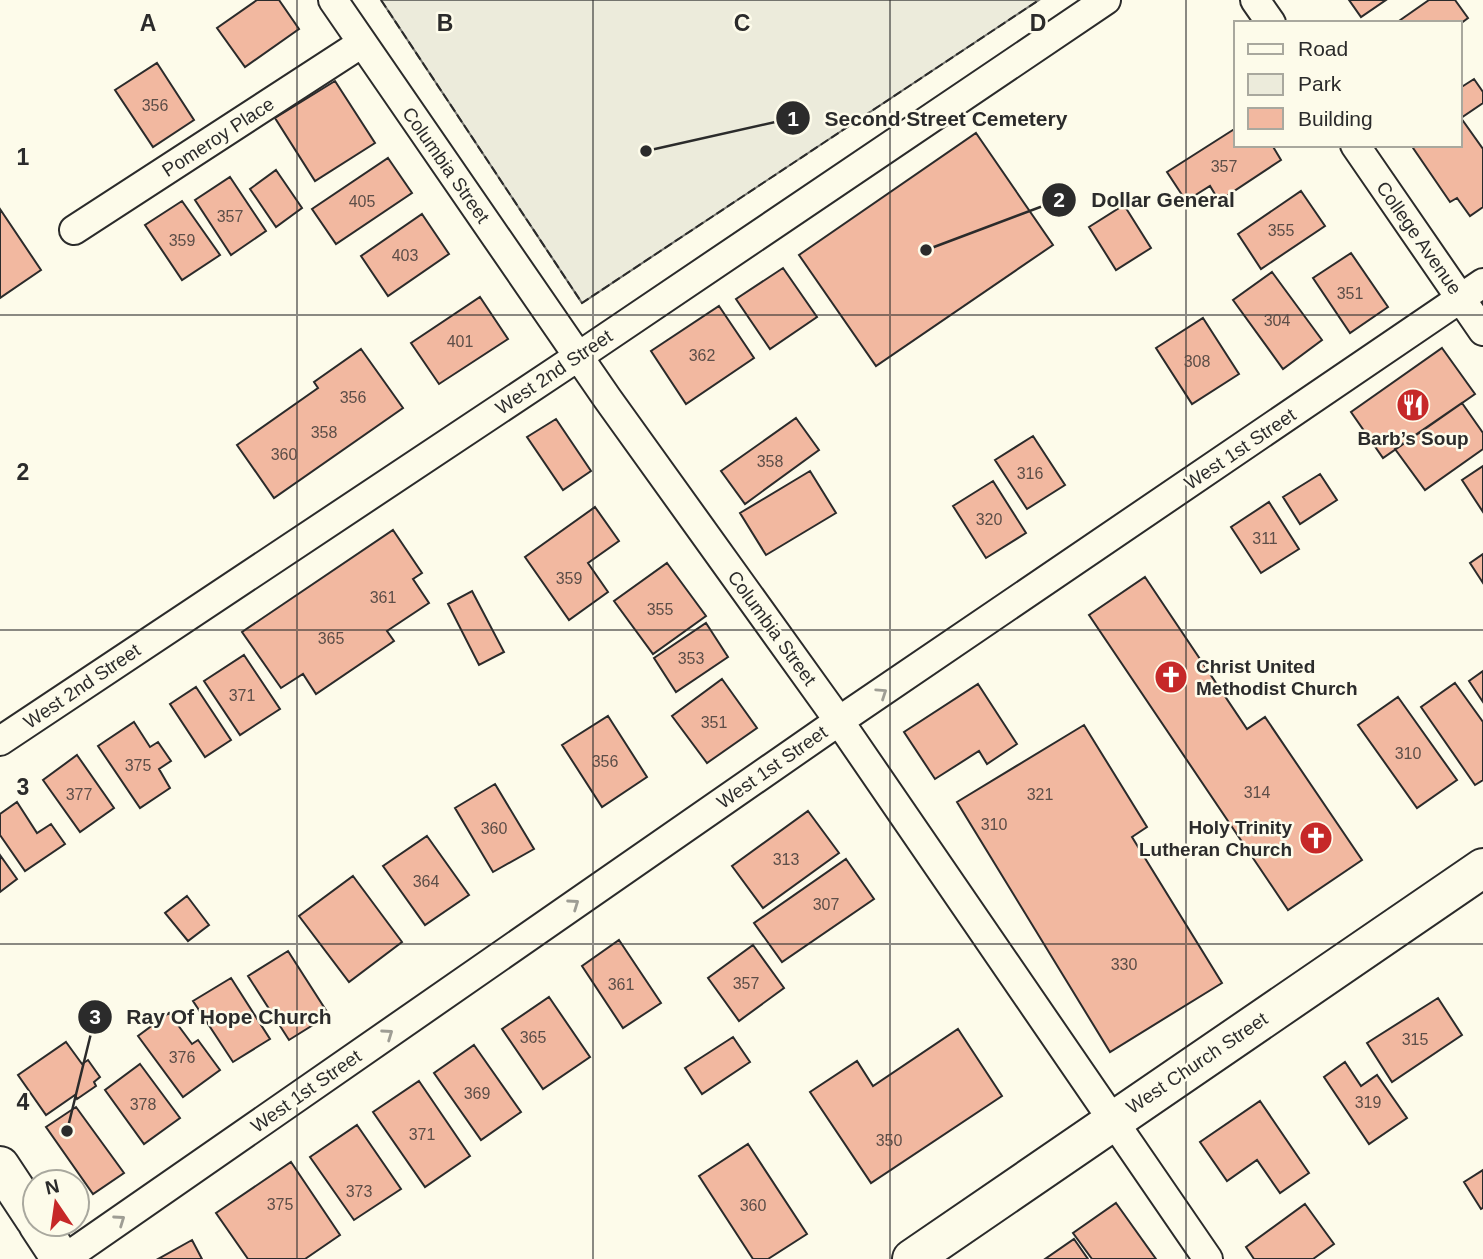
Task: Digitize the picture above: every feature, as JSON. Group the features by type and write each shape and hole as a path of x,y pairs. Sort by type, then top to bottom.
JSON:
{"main road":[{"name":"West Church Street","path":"912,1259 1483,868"},
{"path":"0,1166 21,1198"},
{"path":"48,1238 63,1259"}],"street":[{"name":"Columbia Street","path":"333,0 579,356 839,720 1208,1259"},
{"name":"West 2nd Street","path":"0,741 579,356 1106,0"},
{"path":"1255,0 1270,21"},
{"name":"Pomeroy Place","path":"74,230 362,43"},
{"name":"College Avenue","path":"1357,147 1472,290 1483,331"},
{"name":"West 1st Street","path":"63,1259 839,720 1472,290"}],"green space":[{"path":"381,0 1039,0 582,303"}],"building":[{"path":"257,0 279,0 299,29 245,67 217,28"},
{"path":"1349,0 1386,0 1361,17"},
{"path":"1429,0 1455,0 1468,18 1462,22 1399,21"},
{"path":"157,63 194,120 153,147 115,90"},
{"path":"1474,79 1483,92 1483,103 1462,117 1462,87"},
{"path":"335,81 375,143 315,181 275,118"},
{"path":"1462,119 1483,149 1483,207 1470,216 1457,198 1450,202 1412,147 1462,147"},
{"path":"1234,129 1234,147 1273,147 1281,160 1219,201 1210,186 1186,201 1167,172"},
{"path":"976,133 1053,245 876,366 799,255"},
{"path":"388,158 412,193 336,244 312,209"},
{"path":"276,170 302,208 276,227 250,189"},
{"path":"230,177 266,231 231,255 195,200"},
{"path":"1301,191 1325,226 1261,269 1238,234"},
{"path":"182,201 220,255 182,280 145,225"},
{"path":"1124,205 1151,248 1116,270 1089,227"},
{"path":"0,209 41,270 0,298"},
{"path":"422,214 449,254 388,296 361,256"},
{"path":"1351,253 1388,307 1350,333 1313,278"},
{"path":"783,268 817,317 770,349 736,299"},
{"path":"1272,272 1322,340 1283,369 1233,300"},
{"path":"480,297 508,339 439,384 411,343"},
{"path":"719,306 754,358 686,404 651,351"},
{"path":"1203,318 1239,374 1192,404 1156,348"},
{"path":"1442,348 1475,394 1383,458 1351,412"},
{"path":"361,349 403,408 274,498 237,445 318,388 314,382"},
{"path":"1462,403 1483,433 1483,449 1425,490 1395,449"},
{"path":"796,418 819,450 745,504 721,471"},
{"path":"556,419 591,471 563,490 527,437"},
{"path":"1033,436 1065,485 1027,509 995,460"},
{"path":"1483,466 1483,512 1462,480"},
{"path":"810,471 836,513 766,555 740,513"},
{"path":"1320,474 1337,500 1300,524 1283,497"},
{"path":"993,481 1026,533 986,558 953,506"},
{"path":"1269,502 1299,549 1261,573 1231,527"},
{"path":"595,507 619,541 588,563 608,592 569,620 525,557"},
{"path":"393,530 422,573 413,579 429,603 387,631 394,641 316,694 303,674 281,688 242,632"},
{"path":"1483,554 1483,583 1470,563"},
{"path":"667,563 706,616 653,654 614,601"},
{"path":"1145,577 1247,729 1265,717 1362,860 1288,910 1089,615"},
{"path":"472,591 504,652 479,665 448,604"},
{"path":"706,623 728,657 676,692 654,658"},
{"path":"244,655 280,709 240,735 204,681"},
{"path":"1483,671 1483,702 1469,681"},
{"path":"722,679 757,728 707,763 672,716"},
{"path":"1455,683 1483,722 1483,780 1475,785 1421,707"},
{"path":"978,684 1017,744 987,764 979,751 935,779 904,732"},
{"path":"196,687 231,740 205,757 170,704"},
{"path":"1398,697 1457,780 1417,808 1358,725"},
{"path":"608,716 647,777 602,807 562,745"},
{"path":"134,722 150,747 158,742 171,761 159,769 170,788 140,808 98,746"},
{"path":"1084,725 1147,827 1132,837 1222,983 1110,1052 957,802"},
{"path":"77,755 114,808 80,832 43,780"},
{"path":"495,784 534,849 493,872 455,808"},
{"path":"17,802 37,833 51,824 65,844 25,871 0,835 0,814"},
{"path":"808,811 839,853 763,908 732,866"},
{"path":"427,836 469,895 425,925 383,866"},
{"path":"0,855 17,879 0,892"},
{"path":"846,859 874,899 782,962 754,923"},
{"path":"353,876 402,942 349,982 299,916"},
{"path":"187,896 209,925 188,941 165,913"},
{"path":"619,940 661,1003 623,1028 582,966"},
{"path":"753,945 784,988 739,1021 708,978"},
{"path":"288,951 329,1015 289,1040 248,976"},
{"path":"231,978 270,1039 233,1062 193,1001"},
{"path":"549,997 590,1057 543,1089 502,1029"},
{"path":"1438,998 1462,1035 1392,1082 1367,1043"},
{"path":"169,1013 192,1044 198,1040 220,1070 183,1097 138,1036"},
{"path":"958,1029 1002,1096 871,1183 810,1092 857,1061 873,1086"},
{"path":"733,1037 750,1062 702,1094 685,1068"},
{"path":"66,1042 82,1064 88,1060 100,1077 94,1082 96,1086 77,1099 75,1095 46,1115 18,1075"},
{"path":"474,1045 521,1112 481,1140 434,1073"},
{"path":"1345,1062 1361,1086 1377,1075 1407,1118 1369,1144 1324,1077"},
{"path":"140,1064 180,1118 144,1144 105,1090"},
{"path":"419,1081 470,1156 425,1187 373,1112"},
{"path":"1260,1101 1309,1173 1280,1193 1257,1160 1227,1181 1200,1142"},
{"path":"76,1107 124,1173 93,1194 91,1168 75,1168 46,1127"},
{"path":"357,1125 401,1189 354,1220 310,1157"},
{"path":"748,1144 807,1234 768,1259 753,1259 699,1176"},
{"path":"291,1162 340,1235 305,1259 248,1259 216,1213"},
{"path":"1483,1170 1483,1208 1481,1209 1464,1182"},
{"path":"1116,1203 1156,1259 1092,1259 1073,1233"},
{"path":"1305,1204 1334,1244 1313,1259 1254,1259 1246,1247"},
{"path":"1074,1239 1088,1259 1045,1259"},
{"path":"192,1240 202,1259 158,1259"}],"fence":[{"path":"381,0 582,303 1039,0"}],"place":[{"name":"Second Street Cemetery","path":"646,151"},
{"name":"Dollar General","path":"926,250"},
{"name":"Barb’s Soup","path":"1413,405"},
{"name":"Christ United Methodist Church","path":"1171,677"},
{"name":"Holy Trinity Lutheran Church","path":"1316,838"},
{"name":"Ray Of Hope Church","path":"67,1131"}]}
